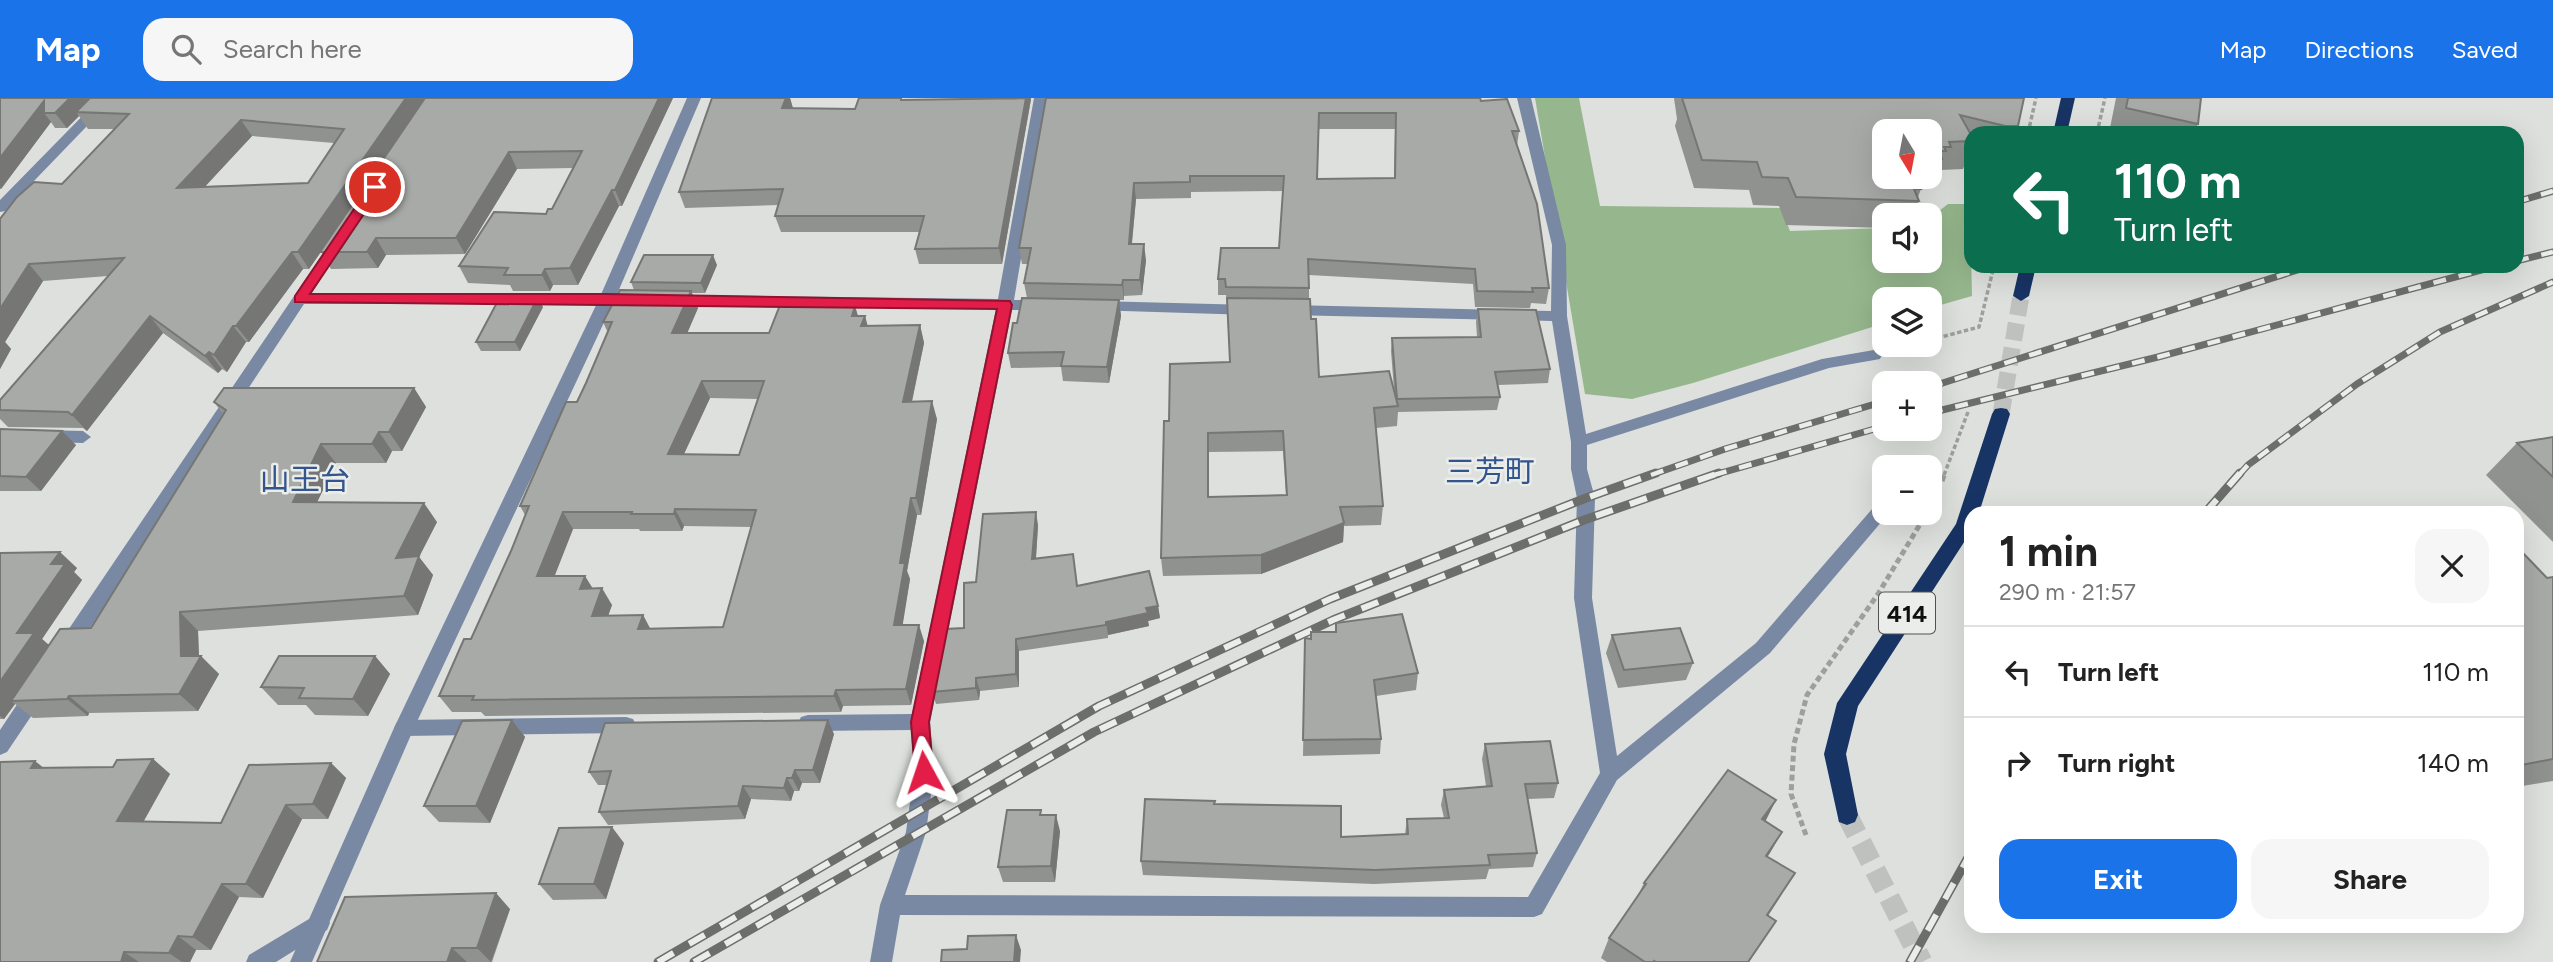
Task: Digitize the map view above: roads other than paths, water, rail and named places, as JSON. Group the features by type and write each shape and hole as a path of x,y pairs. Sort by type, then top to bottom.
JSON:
{"highway":[{"path":"2062,126 2068,98"},
{"path":"2021,296 2026,273"},
{"name":"414","path":"1971,506 2001,414"},
{"name":"414","path":"1847,814 1835,754 1848,703 1964,528"}],"street":[{"path":"0,208 107,98"},
{"path":"301,962 404,728 607,299 694,98"},
{"path":"881,962 891,905 916,832 924,772 920,722 1005,305 1041,98"},
{"path":"1524,98 1559,245 1559,316 1579,442 1579,469 1586,498 1583,598 1610,774"},
{"path":"0,746 353,221"},
{"path":"300,299 635,299"},
{"path":"662,299 1559,316"},
{"path":"1579,442 1828,363 1872,355"},
{"path":"0,435 83,437"},
{"path":"891,905 1534,907 1610,774 1763,648 1872,521"},
{"path":"794,723 920,722"},
{"path":"404,728 641,725"},
{"path":"257,962 319,923"}],"tunnel":[{"path":"2001,414 2021,296"},
{"path":"1847,815 1922,962"}],"railway":[{"path":"2524,200 2553,191"},
{"path":"2524,259 2553,252"},
{"path":"1942,383 2288,273"},
{"path":"1942,410 2158,357 2470,273"},
{"path":"2239,475 2248,465 2357,384 2440,332 2553,282"},
{"path":"1651,475 1725,449 1872,405"},
{"path":"1714,475 1872,430"},
{"path":"658,962 1099,706 1330,599 1656,473"},
{"path":"694,962 1094,732 1333,620 1584,520 1719,473"},
{"path":"2211,506 2240,473"},
{"path":"1910,962 1964,865"}],"district":[{"name":"三芳町","path":"1490,471"},
{"name":"山王台","path":"305,479"}]}
